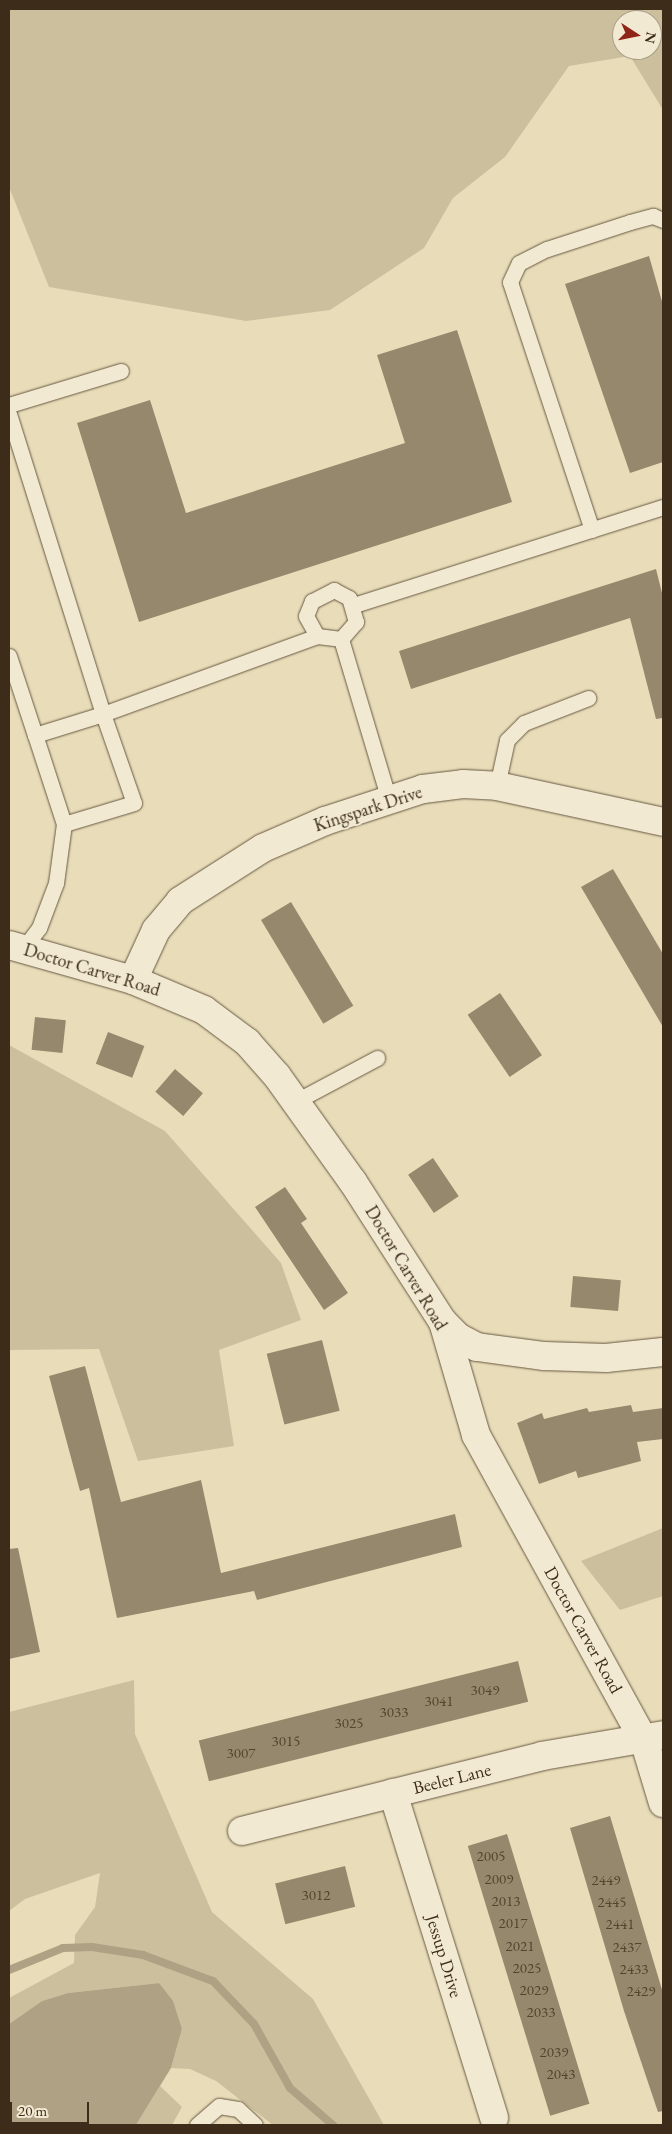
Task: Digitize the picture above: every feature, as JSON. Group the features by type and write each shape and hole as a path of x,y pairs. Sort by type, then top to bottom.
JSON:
{"street":[{"name":"Kingspark Drive","path":"133,980 156,930 180,901 263,848 325,821 389,800 463,784 497,786 663,822"},
{"name":"Doctor Carver Road","path":"16,947 133,980 204,1010 247,1042 296,1101 443,1322 476,1435 654,1738 663,1803"},
{"path":"443,1322 458,1337 477,1347 534,1355 606,1358 663,1352"},
{"name":"Beeler Lane","path":"242,1831 542,1756 654,1738"},
{"name":"Jessup Drive","path":"393,1793 494,2118"}],"lane":[{"path":"592,530 510,282 519,262 547,249 653,216 663,220"},
{"path":"9,406 121,371"},
{"path":"9,414 103,714 134,803 64,824"},
{"path":"354,605 663,507"},
{"path":"317,636 306,616 318,594 334,590 354,605 356,622 341,639"},
{"path":"35,735 103,714 317,636 341,639"},
{"path":"341,639 389,800"},
{"path":"9,656 64,824 56,884 39,928 16,947"},
{"path":"497,786 507,740 524,723 588,698"},
{"path":"296,1101 377,1058"},
{"path":"196,2125 219,2106 238,2108 255,2125"}],"shaded area":[{"path":"9,9 663,9 663,110 632,60 662,60 662,10 612,10 612,59 569,66 505,157 453,198 424,248 330,310 246,321 49,287 9,187"},
{"path":"9,1045 165,1131 281,1263 301,1320 219,1350 234,1446 138,1461 99,1349 9,1350"},
{"path":"663,1528 663,1596 620,1610 581,1561"},
{"path":"134,1680 135,1734 212,1912 313,1999 384,2125 273,2125 216,2081 190,2069 171,2068 182,2029 159,1983 68,1993 42,2001 9,2024 9,1998 74,1963 75,1935 95,1907 100,1873 25,1899 9,1911 9,1712"},
{"path":"159,1983 173,2001 182,2029 171,2068 136,2125 9,2125 9,2024 42,2001 68,1993"},
{"path":"160,2086 182,2107 172,2125 136,2125"}],"building":[{"path":"649,256 663,305 663,462 630,473 565,284"},
{"path":"457,330 512,502 139,622 77,423 150,400 186,513 405,443 377,355"},
{"path":"656,569 663,597 663,718 656,719 630,618 411,689 399,651"},
{"path":"613,869 663,954 663,1027 581,887"},
{"path":"291,902 353,1006 323,1024 261,920"},
{"path":"500,993 542,1055 510,1077 468,1015"},
{"path":"35,1017 66,1020 62,1053 32,1050"},
{"path":"108,1032 144,1046 132,1078 96,1064"},
{"path":"175,1069 203,1093 183,1116 155,1092"},
{"path":"433,1158 459,1196 434,1213 408,1175"},
{"path":"285,1187 307,1219 301,1223 348,1293 324,1310 255,1207"},
{"path":"573,1276 621,1280 618,1311 570,1307"},
{"path":"322,1340 340,1411 284,1425 267,1354"},
{"path":"85,1366 121,1502 201,1480 221,1573 455,1514 462,1547 257,1600 254,1591 117,1618 89,1488 80,1491 49,1376"},
{"path":"631,1405 633,1412 663,1408 663,1439 637,1442 641,1461 578,1478 576,1471 539,1484 517,1423 542,1413 544,1419 587,1408 589,1412"},
{"path":"18,1548 40,1652 9,1659 9,1549"},
{"path":"518,1661 528,1702 209,1781 199,1741"},
{"path":"610,1816 663,1993 663,2111 658,2112 624,2011 570,1828"},
{"path":"507,1834 589,2104 550,2116 468,1846"},
{"path":"345,1866 355,1907 285,1924 275,1883"}],"waterway":[{"path":"9,1970 63,1948 92,1947 143,1955 213,1981 254,2024 290,2088 333,2125"}]}
